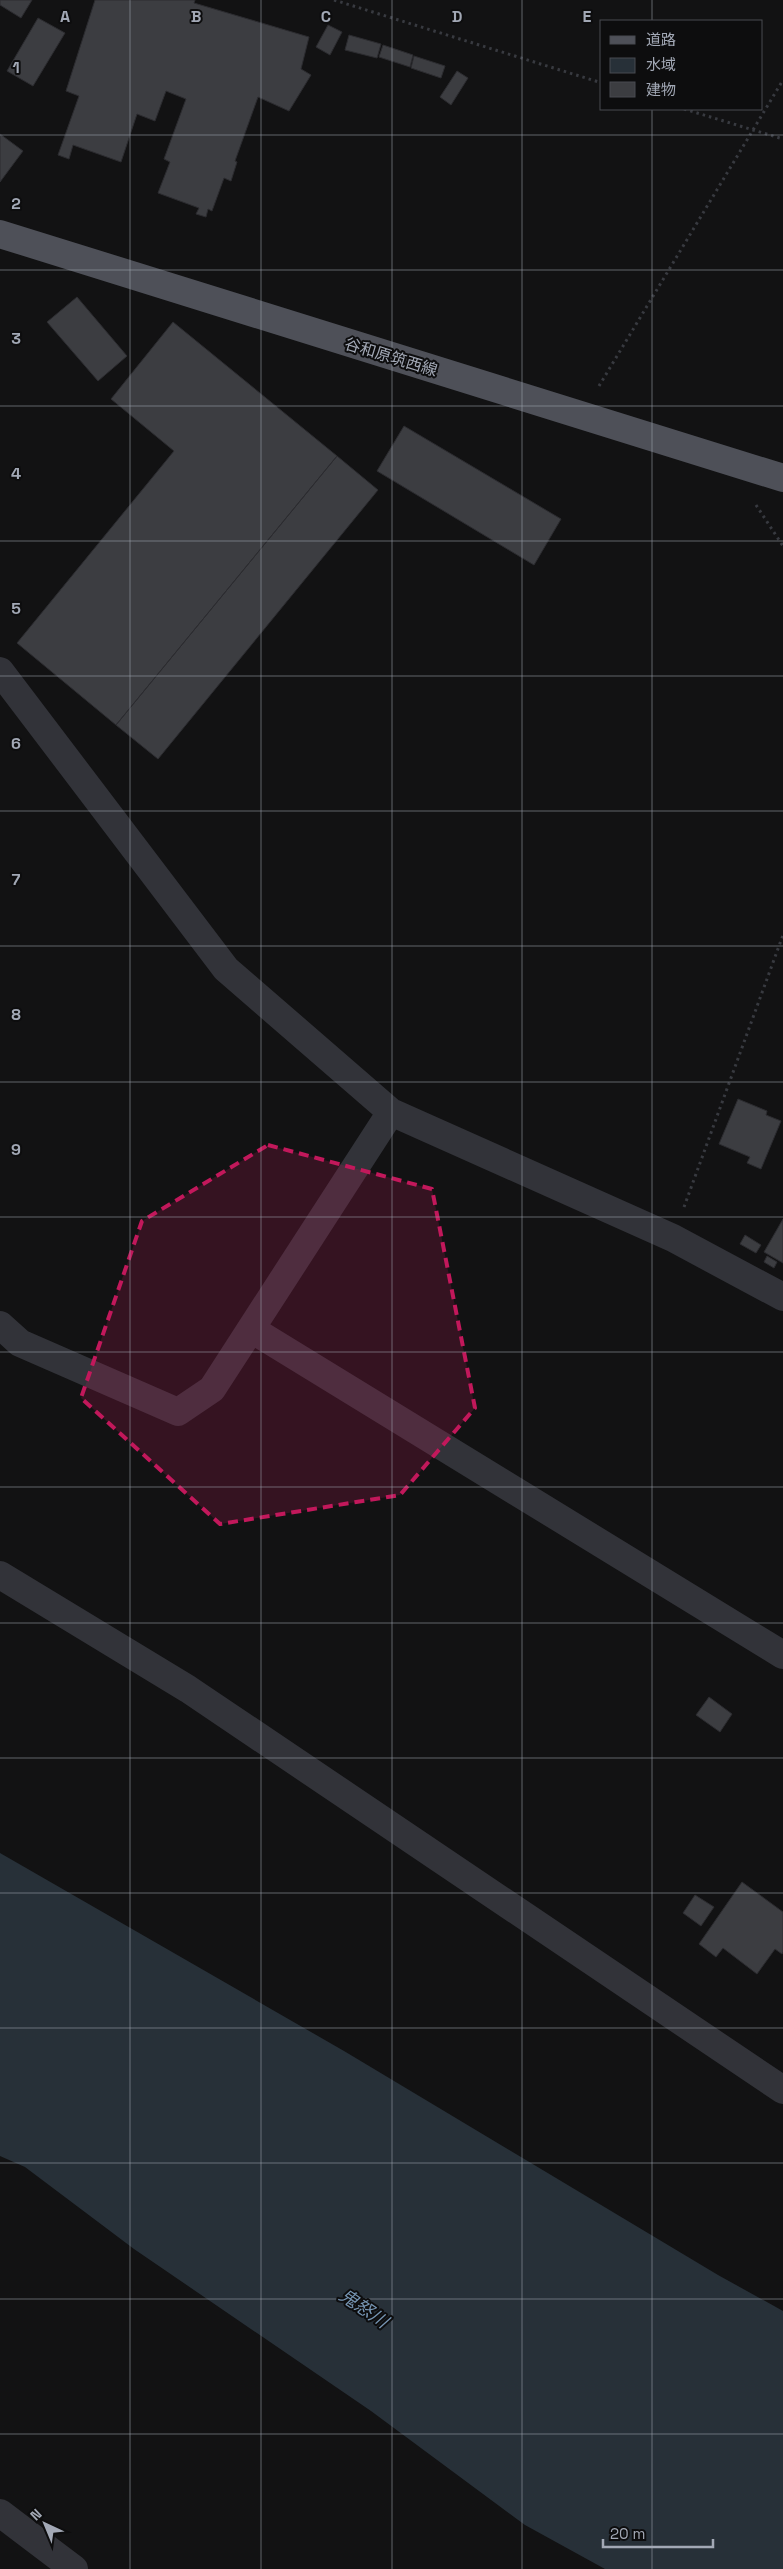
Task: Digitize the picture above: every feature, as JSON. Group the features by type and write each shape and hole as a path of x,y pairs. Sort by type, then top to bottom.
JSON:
{"main road":[{"name":"谷和原筑西線","path":"0,234 581,417 783,478"}],"street":[{"path":"0,671 226,969 391,1112 673,1238 783,1297"},
{"path":"0,1325 20,1343 178,1412 212,1388 391,1112"},
{"path":"251,1329 783,1654"},
{"path":"0,1575 188,1689 783,2090"},
{"path":"0,2514 74,2569"}],"path":[{"path":"334,0 600,82"},
{"path":"581,417 783,80"},
{"path":"687,110 783,139"},
{"path":"673,1238 783,935"}],"highlighted area":[{"path":"268,1145 432,1189 475,1408 400,1495 220,1524 81,1398 142,1221"}],"water":[{"name":"鬼怒川","path":"0,1853 344,2051 718,2275 783,2311 783,2569 605,2569 525,2525 371,2411 134,2249 25,2167 0,2156"}],"building":[{"path":"0,0 32,0 21,18 0,5"},
{"path":"95,0 195,0 194,3 309,37 301,69 311,75 289,111 258,97 235,161 237,162 231,181 224,178 212,211 208,209 206,217 196,214 199,208 158,193 170,162 164,159 186,99 166,91 155,121 137,114 121,162 73,145 69,159 58,155 79,96 66,91"},
{"path":"38,18 65,33 33,86 7,71"},
{"path":"328,25 342,32 330,55 316,47"},
{"path":"349,35 381,44 377,58 345,50"},
{"path":"383,45 413,55 410,67 379,57"},
{"path":"414,56 445,66 441,78 411,68"},
{"path":"457,71 468,78 451,105 440,97"},
{"path":"0,134 23,151 0,182"},
{"path":"77,297 127,356 98,381 47,322"},
{"path":"173,322 337,456 116,725 17,643 174,451 111,399"},
{"path":"404,426 561,519 534,565 377,471"},
{"path":"337,456 378,490 158,759 116,725"},
{"path":"738,1099 767,1111 766,1115 781,1121 761,1169 747,1163 750,1157 719,1144"},
{"path":"783,1219 783,1263 764,1252"},
{"path":"745,1235 761,1245 756,1253 740,1244"},
{"path":"767,1256 777,1262 774,1268 764,1262"},
{"path":"709,1697 732,1714 720,1732 696,1715"},
{"path":"742,1882 783,1912 783,1952 782,1954 775,1949 757,1974 723,1948 716,1957 699,1944"},
{"path":"695,1895 714,1907 701,1926 683,1913"}]}
